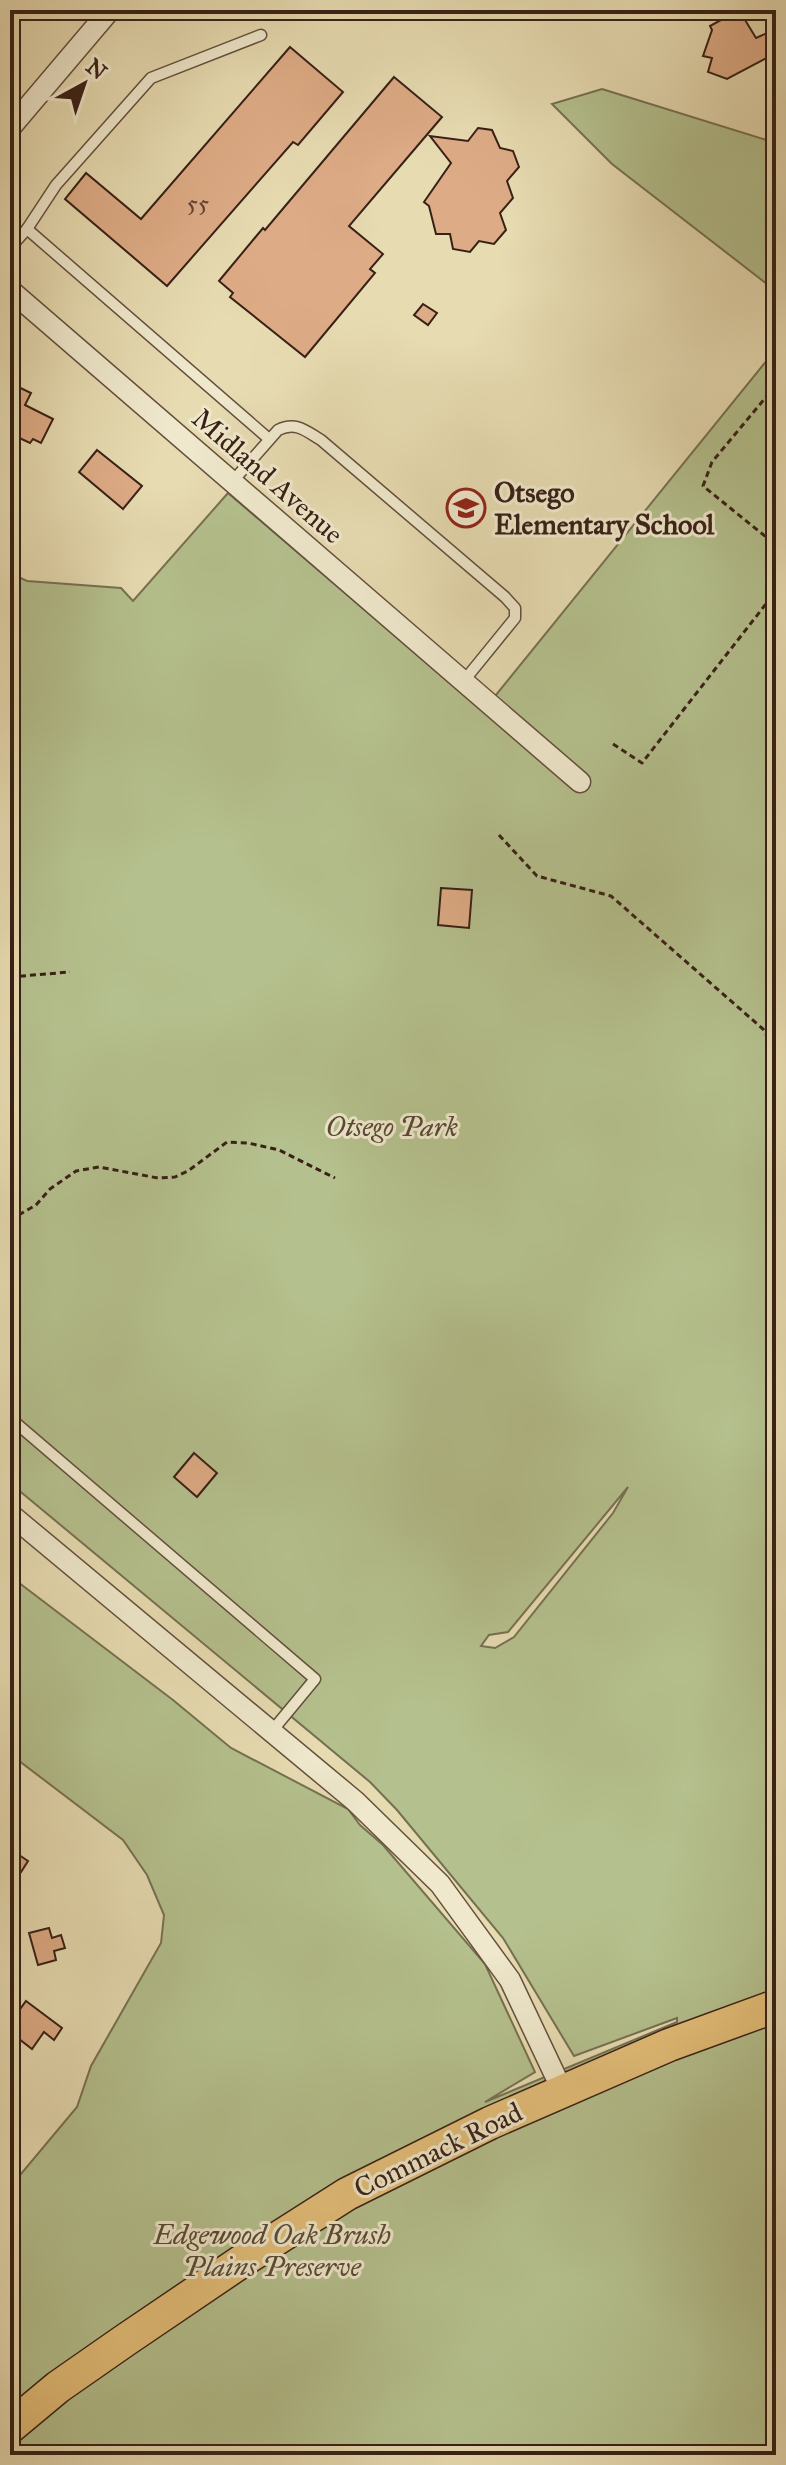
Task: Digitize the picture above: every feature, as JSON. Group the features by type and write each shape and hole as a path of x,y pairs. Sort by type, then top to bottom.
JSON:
{"main road":[{"name":"Commack Road","path":"10,2427 58,2387 112,2349 347,2194 490,2123 669,2045 776,2006"}],"street":[{"path":"10,128 110,10"},
{"name":"Midland Avenue","path":"10,290 580,782"},
{"path":"10,1514 355,1801 440,1884 510,1980 563,2092"}],"lane":[{"path":"10,248 27,229 56,185 151,78 261,35"},
{"path":"27,229 269,439"},
{"path":"232,482 278,430 289,425 299,426 321,440 515,608 515,618 463,682"},
{"path":"10,1418 315,1679 272,1731"}],"path":[{"path":"776,385 712,462 703,486 776,545"},
{"path":"613,744 642,763 776,591"},
{"path":"499,835 537,876 611,896 763,1029 776,1052"},
{"path":"10,977 70,972"},
{"path":"10,1220 36,1205 50,1189 76,1171 99,1167 158,1178 175,1177 227,1142 279,1150 335,1178"}],"green space":[{"path":"602,89 776,143 776,291 612,164 552,104"},
{"path":"776,349 776,2455 10,2455 10,2187 77,2107 91,2066 161,1943 164,1915 147,1875 123,1840 10,1754 10,1576 231,1748 348,1809 360,1825 383,1845 485,1964 535,2072 485,2102 677,2022 677,2018 574,2056 503,1938 370,1782 10,1483 10,573 27,581 121,588 133,601 228,493 483,711","holes":["628,1487 613,1513 514,1637 495,1648 481,1646 489,1635 508,1632"]}],"building":[{"path":"739,10 756,38 767,33 776,53 727,79 708,72 712,58 703,56 712,30 710,26"},
{"path":"290,47 343,92 298,145 293,142 167,286 65,199 86,173 141,219"},
{"path":"394,77 442,117 349,226 383,254 370,269 375,273 305,357 230,297 233,293 219,281"},
{"path":"478,128 492,130 500,148 513,151 519,167 507,181 513,198 500,213 506,230 494,244 479,241 470,252 453,249 450,234 436,234 429,206 424,202 451,163 430,136 468,141"},
{"path":"423,304 437,313 428,325 414,315"},
{"path":"10,383 31,393 25,405 53,419 41,443 33,439 30,443 11,434 10,437"},
{"path":"97,450 142,486 123,509 79,472"},
{"path":"441,888 472,890 469,928 438,925"},
{"path":"194,1453 217,1473 197,1497 174,1477"},
{"path":"10,1849 28,1861 21,1872 10,1865"},
{"path":"49,1928 52,1938 61,1935 65,1948 54,1951 56,1960 38,1965 29,1933"},
{"path":"26,2001 62,2028 54,2040 44,2032 32,2049 10,2032 10,2023"}],"place":[{"name":"Otsego Elementary School","path":"466,508"}],"park label":[{"name":"Otsego Park","path":"392,1126"},
{"name":"Edgewood Oak Brush Plains Preserve","path":"272,2250"}]}
